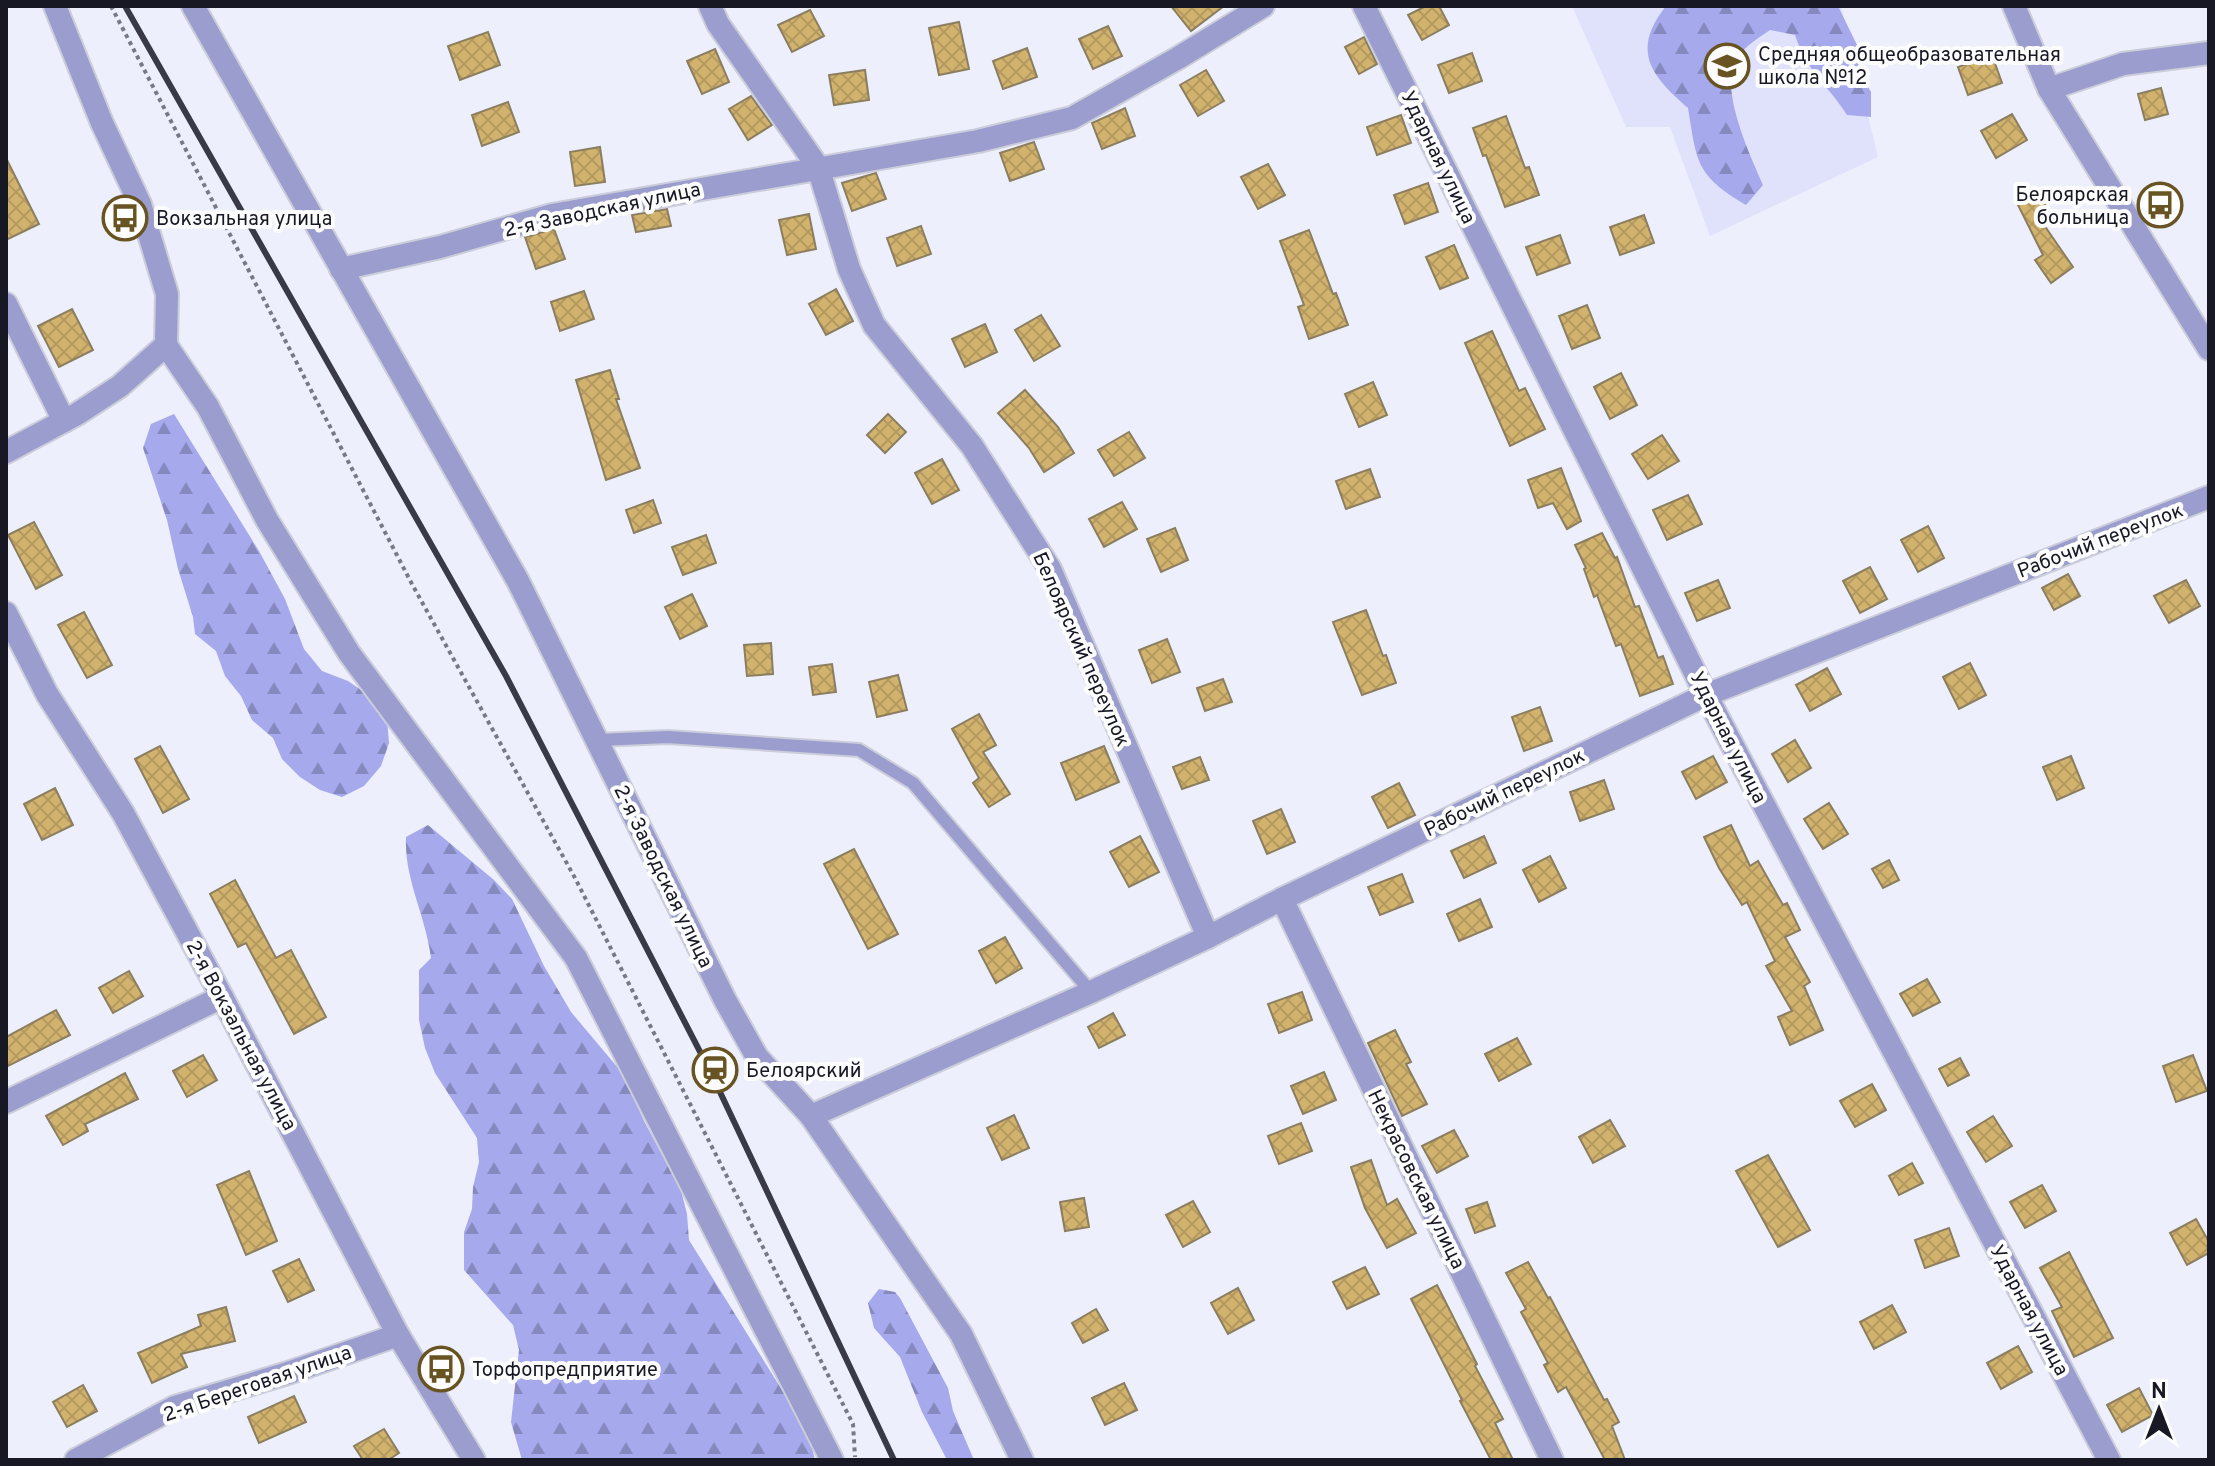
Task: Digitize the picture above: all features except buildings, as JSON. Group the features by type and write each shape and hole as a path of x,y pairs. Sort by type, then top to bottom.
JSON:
{"street":[{"path":"55,6 102,123 140,204 167,294 166,345 208,407 267,520 349,653 576,958 832,1460"},
{"name":"2-я Заводская улица","path":"193,6 518,581 725,1000 757,1057 811,1116 961,1334 1022,1460"},
{"name":"Белоярский переулок","path":"710,6 718,24 818,167 849,269 874,325 972,446 1050,569 1208,937"},
{"path":"818,167 978,141 1072,118 1263,6"},
{"name":"Ударная улица","path":"1364,6 1706,695 2109,1460"},
{"path":"2014,6 2049,89 2209,349"},
{"path":"2049,89 2123,64 2209,53"},
{"name":"2-я Заводская улица","path":"341,269 440,247 552,215 818,167"},
{"path":"6,304 64,421"},
{"path":"6,452 120,386 166,345"},
{"name":"Рабочий переулок","path":"811,1116 1208,937 1706,695 2209,497"},
{"name":"2-я Вокзальная улица","path":"6,613 47,694 123,813 398,1335 474,1460"},
{"name":"Некрасовская улица","path":"1282,899 1552,1460"},
{"path":"6,1102 222,997"},
{"name":"2-я Береговая улица","path":"76,1460 175,1407 398,1335"}],"lane":[{"path":"598,740 668,737 859,750 913,783 1091,992"}],"path":[{"path":"111,6 413,586 575,878 736,1190 853,1424 855,1460"}],"shaded area":[{"name":"Средняя общеобразовательная школа №12","path":"1572,6 1841,6 1878,157 1710,236 1670,127 1626,127"}],"green space":[{"path":"1666,6 1838,6 1857,45 1859,71 1871,92 1871,117 1847,115 1812,69 1795,35 1770,30 1760,37 1737,59 1731,77 1739,125 1763,185 1746,205 1717,185 1701,166 1688,108 1655,73 1650,61 1649,36"},
{"path":"174,414 259,551 285,599 304,649 322,671 348,681 370,696 387,718 389,743 381,766 364,786 342,797 320,790 300,777 282,759 273,738 252,720 241,696 225,676 216,651 195,634 167,520 143,448 151,424"},
{"path":"428,825 512,899 544,966 571,1012 624,1075 644,1121 681,1190 689,1240 808,1432 815,1460 522,1460 511,1422 519,1350 513,1325 464,1270 464,1232 472,1209 479,1162 477,1138 435,1073 419,1020 419,970 431,958 408,868 406,837"},
{"path":"879,1289 895,1292 900,1298 948,1388 953,1411 974,1460 947,1460 922,1412 900,1357 874,1328 868,1303"}],"railway":[{"path":"125,6 506,676 711,1073 894,1460"}],"place":[{"name":"Средняя общеобразовательная школа №12","path":"1727,66"},
{"name":"Белоярская больница","path":"2160,205"},
{"name":"Вокзальная улица","path":"125,218"},
{"name":"Белоярский","path":"715,1070"},
{"name":"Торфопредприятие","path":"441,1369"}]}
